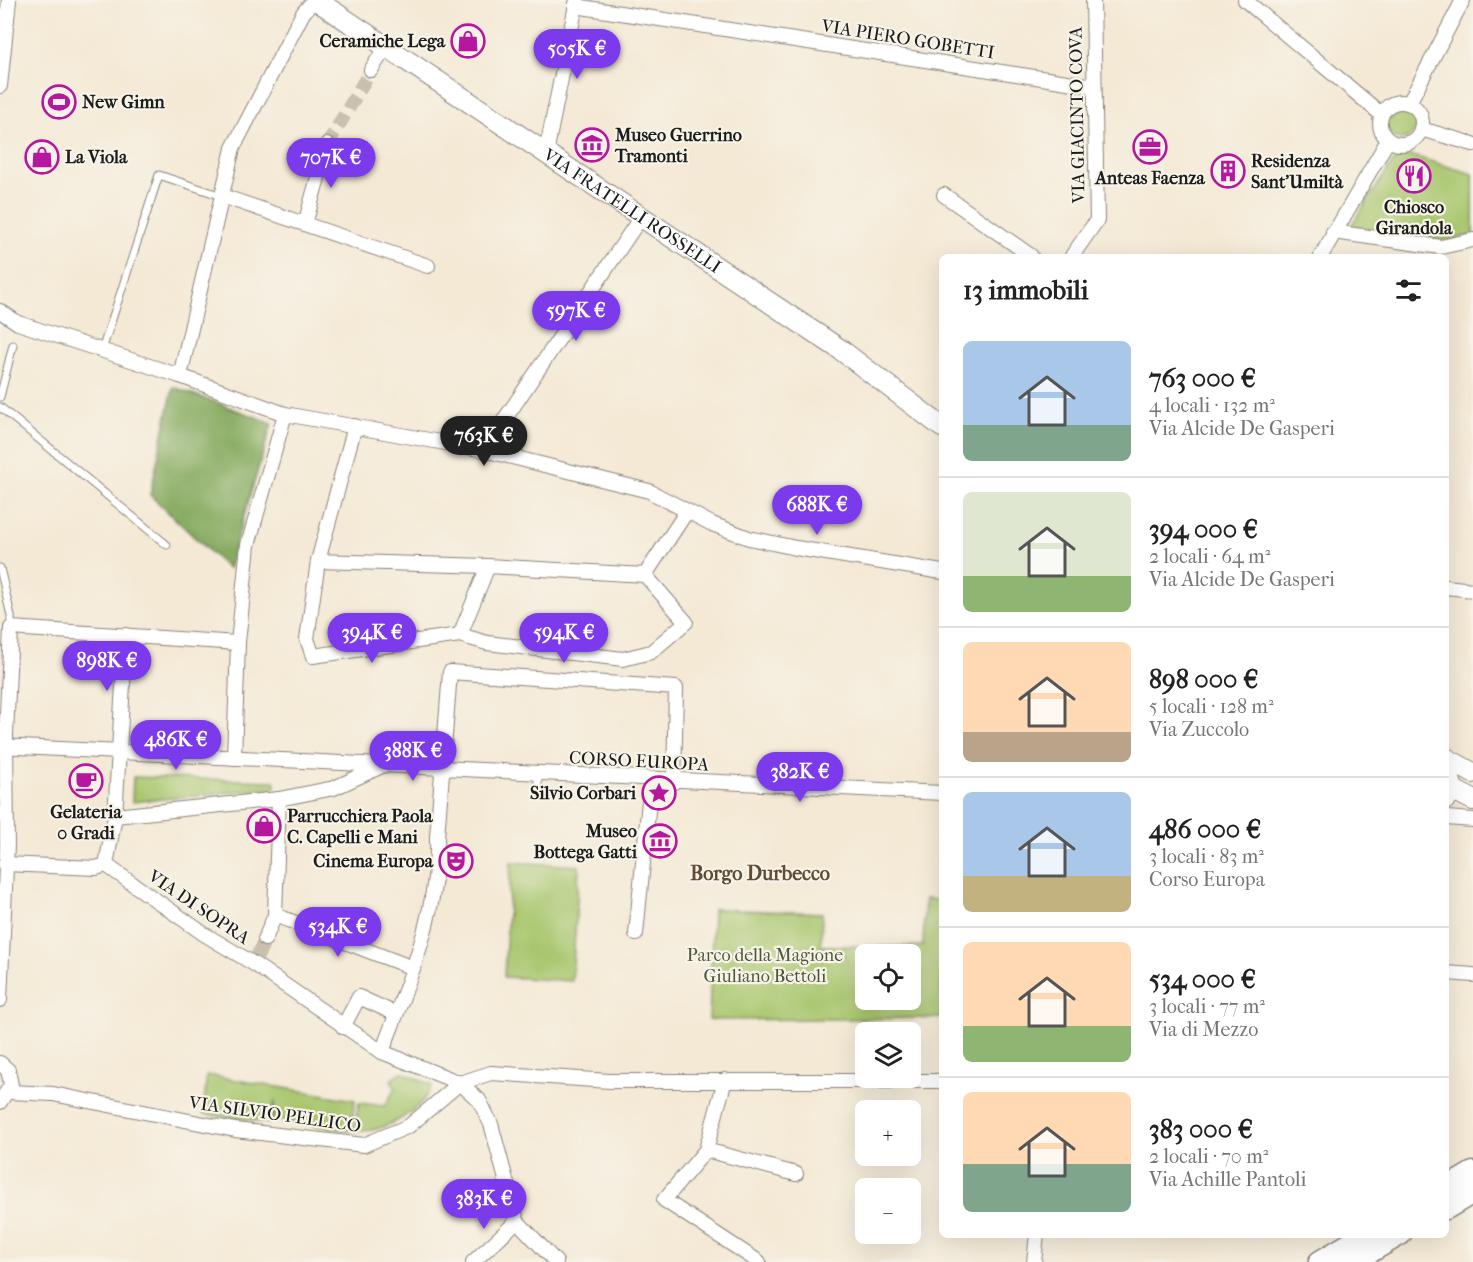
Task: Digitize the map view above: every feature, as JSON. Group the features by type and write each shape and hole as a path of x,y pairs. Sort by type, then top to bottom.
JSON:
{"main road":[{"name":"VIA FRATELLI ROSSELLI","path":"315,0 841,350 939,425"},
{"path":"1449,778 1473,773"},
{"path":"1449,778 1473,783"},
{"path":"1449,779 1473,800"},
{"path":"1449,1187 1473,1173"},
{"path":"1449,1206 1473,1192"},
{"path":"1320,1262 1360,1238"},
{"path":"1352,1262 1393,1238"}],"street":[{"path":"0,86 9,0"},
{"path":"180,375 233,148 303,13 315,0"},
{"name":"VIA GIACINTO COVA","path":"1073,254 1097,220 1092,0"},
{"path":"1245,0 1381,114"},
{"path":"1409,103 1463,0"},
{"path":"546,153 576,3"},
{"name":"VIA PIERO GOBETTI","path":"576,3 1093,86"},
{"path":"372,70 387,47"},
{"path":"1396,102 1409,103 1419,111 1421,129 1418,135 1408,143 1388,140 1380,129 1381,114 1384,109 1396,102"},
{"path":"1421,129 1473,144"},
{"path":"1322,254 1388,140"},
{"path":"305,224 327,145"},
{"path":"944,195 1027,254"},
{"path":"222,196 428,266"},
{"path":"484,450 641,217"},
{"path":"1333,232 1441,252 1473,240"},
{"path":"0,311 18,323 180,375 285,414 484,450 649,491 687,511 749,538 939,572"},
{"path":"234,758 238,643 248,545 285,414"},
{"path":"318,561 488,566 645,575 686,622 651,652 623,659 487,643 460,635 314,656 307,639 318,561 355,426"},
{"path":"645,575 687,511"},
{"path":"460,635 488,566"},
{"path":"1449,586 1473,590"},
{"path":"0,1000 5,864 3,845 4,651 11,628 238,643"},
{"path":"5,864 96,868 106,865 115,816 126,635"},
{"path":"382,1052 423,942 438,864 442,767 450,672 676,688 674,782"},
{"name":"CORSO EUROPA","path":"3,746 442,767 538,779 674,782 742,791 939,793"},
{"name":"CORSO EUROPA","path":"115,816 279,799 334,788 384,765"},
{"path":"636,934 651,781"},
{"name":"CORSO EUROPA","path":"927,794 939,800"},
{"path":"265,939 275,915 279,799"},
{"path":"1449,818 1473,820"},
{"name":"VIA DI SOPRA","path":"106,865 204,934 255,960 343,1027 382,1052 460,1083"},
{"path":"275,915 413,968"},
{"path":"1449,974 1473,975"},
{"path":"343,1027 358,997 396,1014"},
{"path":"0,1063 10,1077 4,1097"},
{"name":"VIA SILVIO PELLICO","path":"10,1077 53,1094 235,1130 364,1145 409,1126 460,1083 491,1073 609,1081 939,1081"},
{"path":"725,1080 706,1149 664,1200 759,1262"},
{"path":"460,1083 479,1100 490,1124 517,1221 556,1262"},
{"name":"VIA SILVIO PELLICO","path":"4,1097 53,1094"},
{"path":"706,1149 796,1174"},
{"path":"473,1262 517,1221"},
{"path":"1034,1262 1037,1238"}],"lane":[{"path":"102,350 159,175 222,196"},
{"path":"0,397 13,345"},
{"path":"0,407 167,545"},
{"path":"0,568 11,616 11,628"}],"green space":[{"path":"1401,107 1412,112 1417,123 1412,134 1401,139 1390,134 1385,123 1390,112"},
{"path":"1406,154 1473,174 1473,235 1443,241 1350,227 1393,162"},
{"path":"173,387 272,423 228,569 150,495"},
{"path":"133,777 275,781 275,788 132,802"},
{"path":"511,862 579,866 572,981 504,977"},
{"name":"Parco della Magione Giuliano Bettoli","path":"925,899 939,900 939,1018 709,1020 713,909 822,913 821,946 855,946 855,1010 921,1010 921,946 923,946"},
{"path":"401,1072 432,1085 420,1104 388,1125 376,1129 353,1131 359,1103 385,1106 395,1088 391,1080"},
{"path":"207,1075 355,1100 350,1131 273,1119 275,1101 270,1123 203,1114"}],"tunnel":[{"path":"327,145 371,70"},
{"path":"257,957 265,939"}],"place":[{"name":"Ceramiche Lega","path":"468,41"},
{"name":"New Gimn","path":"59,102"},
{"name":"Museo Guerrino Tramonti","path":"592,145"},
{"name":"Anteas Faenza","path":"1150,147"},
{"name":"La Viola","path":"42,157"},
{"name":"Residenza Sant'Umiltà","path":"1228,171"},
{"name":"Chiosco Girandola","path":"1414,176"},
{"name":"Gelateria 0 Gradi","path":"86,781"},
{"name":"Silvio Corbari","path":"659,793"},
{"name":"Parrucchiera Paola C. Capelli e Mani","path":"264,826"},
{"name":"Museo Bottega Gatti","path":"660,841"},
{"name":"Cinema Europa","path":"456,861"}],"district":[{"name":"Borgo Durbecco","path":"760,873"}]}
